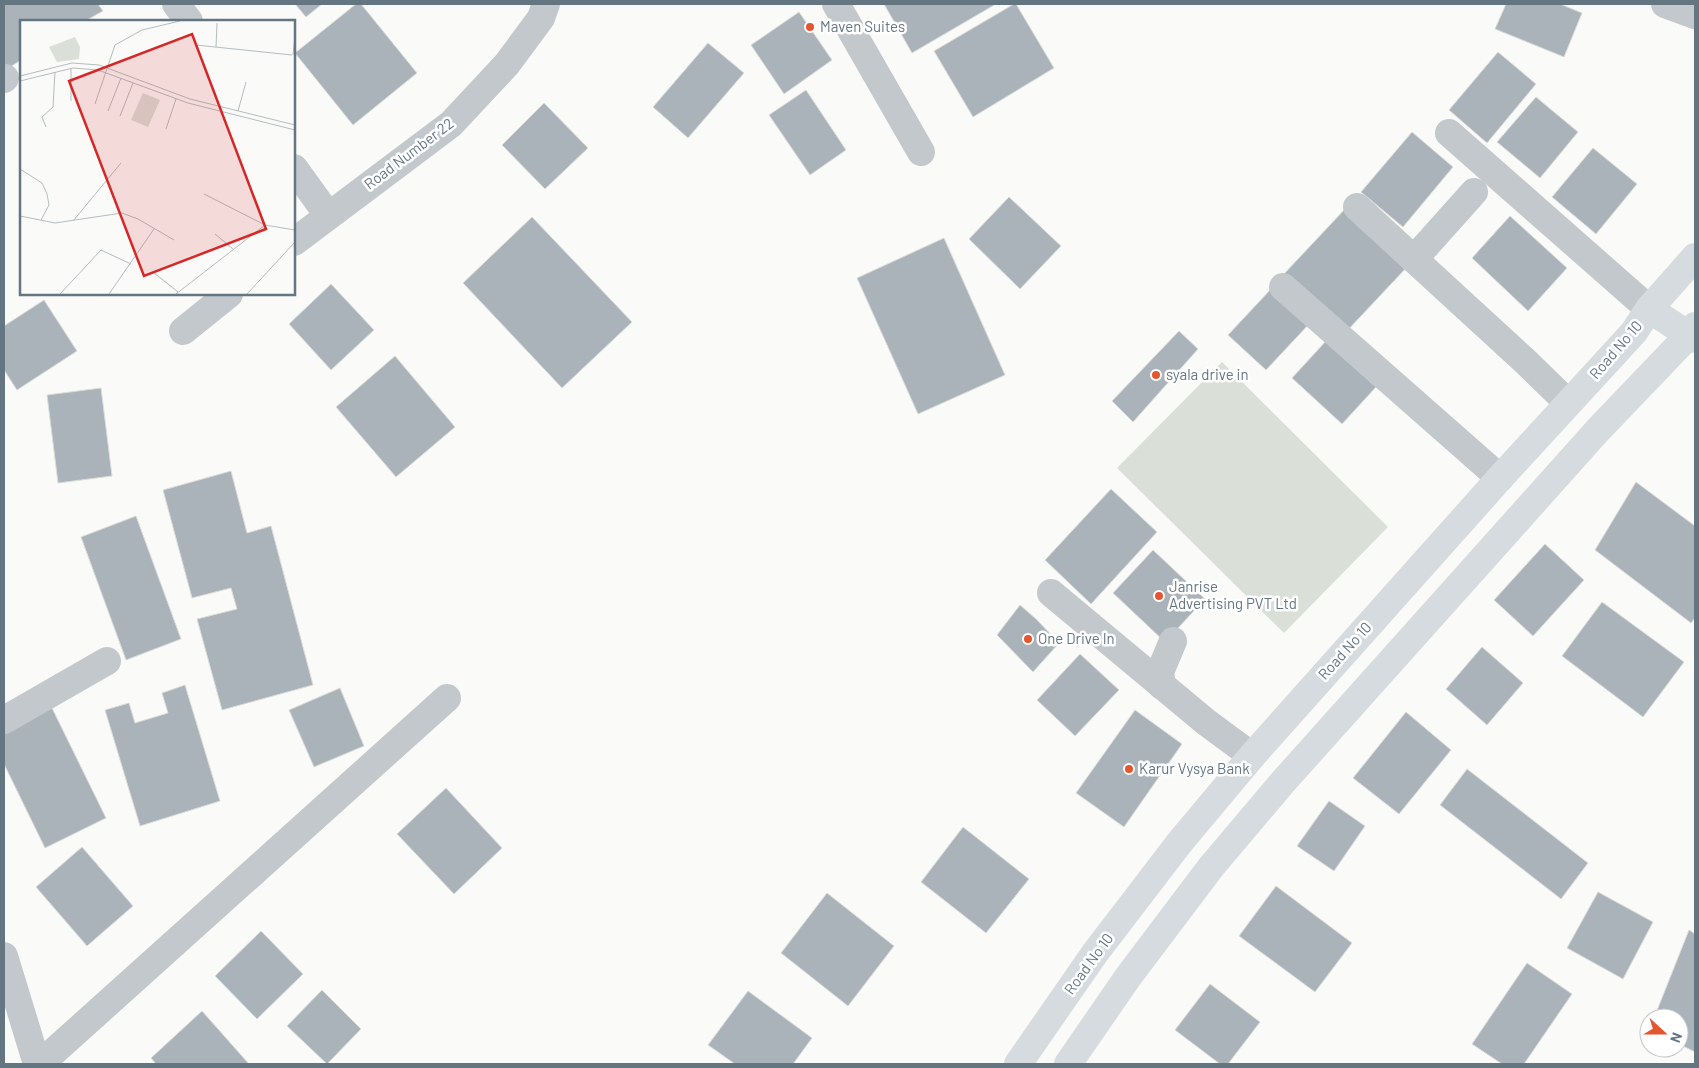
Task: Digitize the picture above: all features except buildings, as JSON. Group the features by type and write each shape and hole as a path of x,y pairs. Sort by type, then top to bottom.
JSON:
{"main road":[{"name":"Road No 10","path":"1018,1064 1095,953 1180,842 1252,756 1500,478 1634,332 1650,309 1695,256"},
{"path":"1068,1064 1128,977 1211,867 1282,783 1591,438 1693,333 1650,309"}],"street":[{"path":"176,4 188,20"},
{"name":"Road Number 22","path":"295,241 451,124 507,64 541,18 546,4"},
{"path":"836,4 921,152"},
{"path":"1665,4 1695,15"},
{"path":"1449,133 1650,309"},
{"path":"295,169 328,215"},
{"path":"1414,259 1474,192"},
{"path":"1357,206 1568,403"},
{"path":"1283,288 1500,478"},
{"path":"183,331 228,295"},
{"path":"1051,593 1206,722 1252,756"},
{"path":"1162,686 1160,672 1173,641"},
{"path":"4,720 107,661"},
{"path":"4,956 38,1064 447,698"}],"shaded area":[{"path":"1222,362 1388,527 1284,633 1117,468"}],"place":[{"name":"Maven Suites","path":"810,27"},
{"name":"syala drive in","path":"1156,375"},
{"name":"Janrise Advertising PVT Ltd","path":"1159,596"},
{"name":"One Drive In","path":"1028,639"},
{"name":"Karur Vysya Bank","path":"1129,769"}]}
